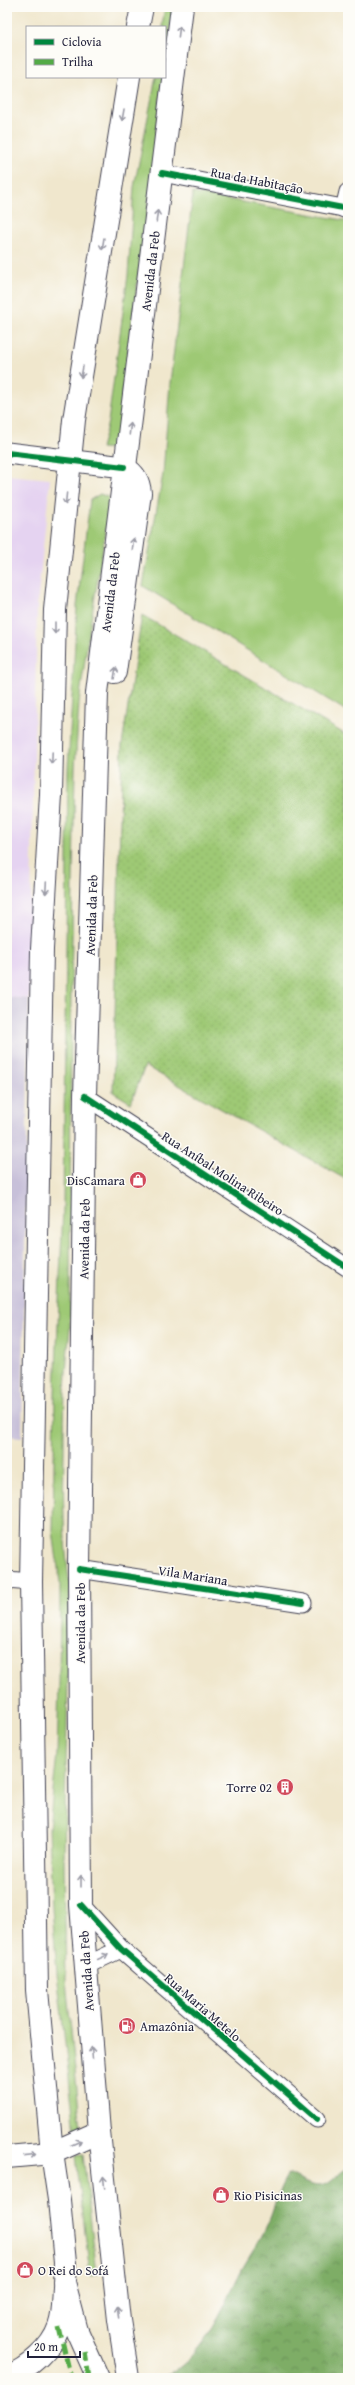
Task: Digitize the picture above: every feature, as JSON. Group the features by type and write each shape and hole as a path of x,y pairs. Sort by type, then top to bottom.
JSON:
{"main road":[{"path":"138,26 142,7"},
{"name":"Avenida da Feb","path":"128,2378 119,2320 99,2132 81,1905 79,1569 86,1096 96,766 110,701 140,493 139,483 133,474 124,467 182,7"},
{"path":"7,2376 16,2373 35,2359 48,2346 59,2328 63,2314 64,2282 61,2215 52,2153 37,1990 31,1582 42,949 51,795 55,610 70,460 129,78"},
{"path":"7,2157 52,2153 99,2132"},
{"path":"64,2282 77,2331 98,2378"}],"street":[{"name":"Rua da Habitação","path":"162,173 347,203"},
{"path":"7,453 124,467"},
{"name":"Rua Aníbal Molina Ribeiro","path":"86,1096 348,1268"},
{"name":"Vila Mariana","path":"79,1569 303,1603"},
{"path":"7,1580 31,1582"},
{"name":"Rua Maria Metelo","path":"81,1905 121,1949 317,2119"},
{"path":"85,1966 121,1949"}],"shaded area":[{"path":"7,475 50,479 37,606 29,999 7,997"},
{"path":"7,997 29,999 22,1437 7,1436"}],"green space":[{"path":"165,7 173,7 166,58 166,26 162,26"},
{"path":"156,78 163,78 156,129 154,161 123,387 119,443 118,447 114,449 101,448 108,422 128,275 134,187"},
{"path":"193,193 348,221 348,712 143,586 163,474 170,383"},
{"path":"100,494 108,497 110,505 79,703 75,769 71,995 70,1329 64,1420 64,1519 70,1587 64,1857 66,1981 81,2129 75,2132 57,1973 52,1908 49,1828 57,1754 59,1684 60,1583 53,1531 55,1393 63,1207 68,768 77,606 90,500"},
{"path":"142,615 348,736 347,1180 145,1066 131,1103 113,1092 122,745"},
{"path":"83,2155 97,2274 90,2275 76,2156"},
{"path":"348,2168 348,2378 160,2378 176,2369 189,2358 200,2346 210,2331 242,2269 264,2232 272,2214 281,2186 288,2174 309,2184 320,2186 330,2182"}],"marked path":[{"path":"59,2328 71,2378"},
{"path":"85,2352 89,2378"}],"cycle path":[{"path":"162,173 348,209"},
{"path":"7,453 124,467"},
{"path":"85,1096 348,1268"},
{"path":"79,1569 303,1603"},
{"path":"81,1905 121,1949 317,2119"}],"place":[{"name":"DisCamara","path":"138,1180"},
{"name":"Torre 02","path":"285,1787"},
{"name":"Amazônia","path":"127,2026"},
{"name":"Rio Pisicinas","path":"221,2195"},
{"name":"O Rei do Sofá","path":"25,2270"}]}
